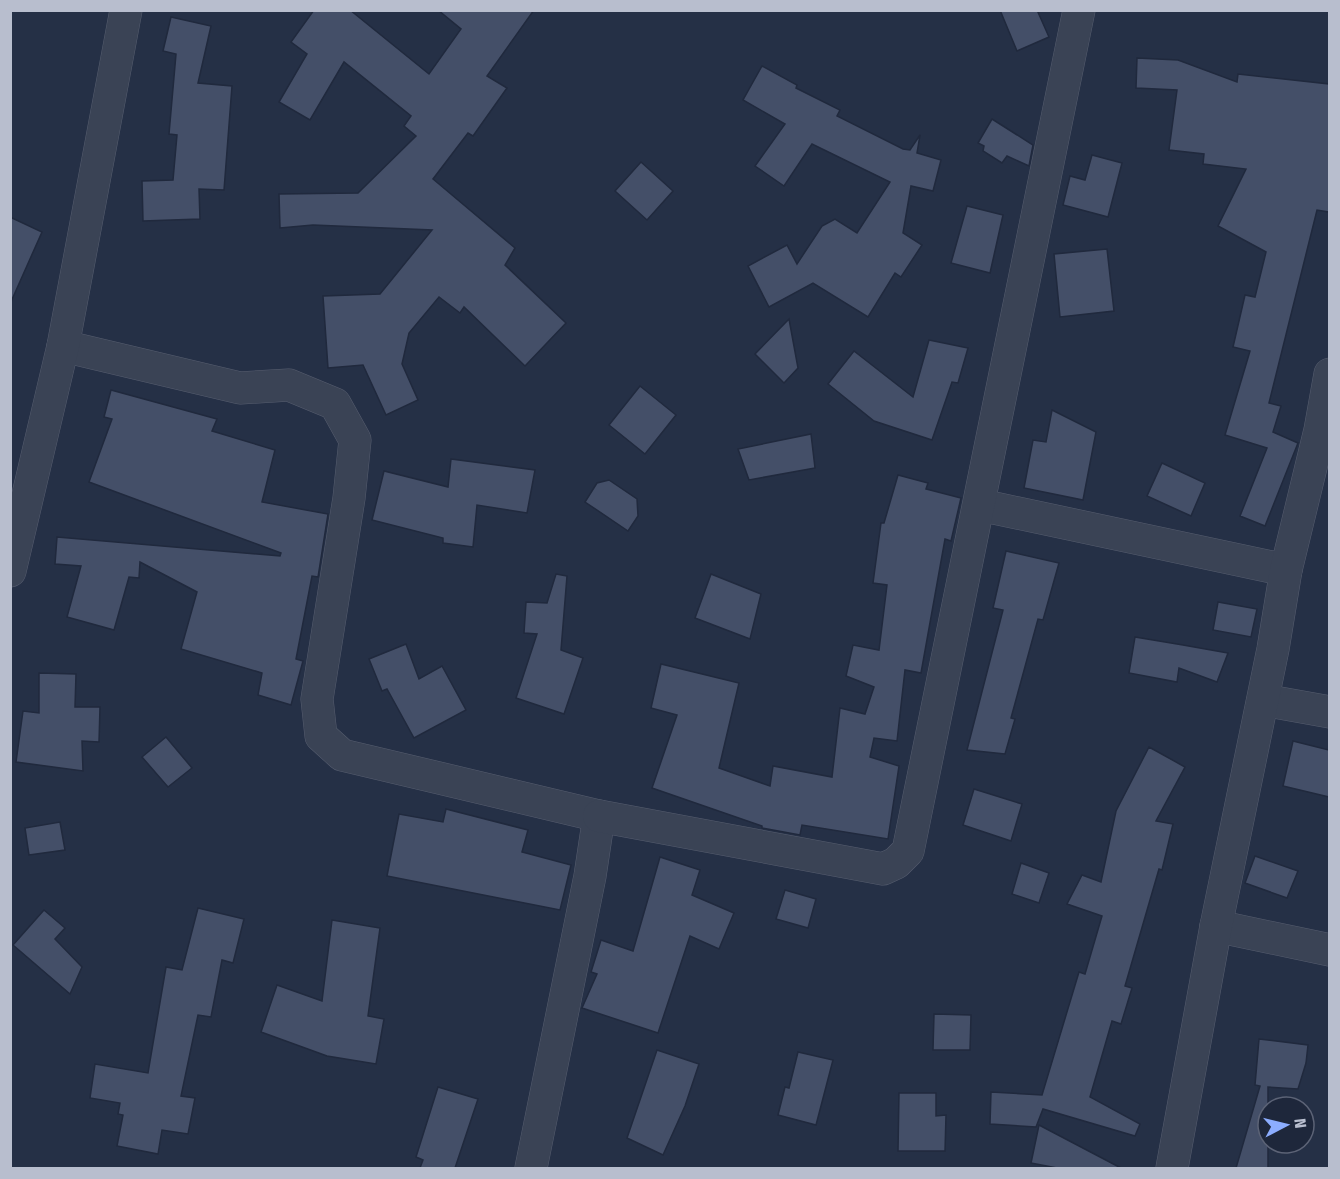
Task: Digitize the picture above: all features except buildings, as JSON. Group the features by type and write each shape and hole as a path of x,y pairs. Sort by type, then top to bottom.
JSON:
{"street":[{"path":"10,571 63,346 126,10"},
{"path":"63,346 240,388 289,384 335,404 355,440 349,498 317,699 321,736 342,755 599,816 883,869 896,863 908,851 1079,10"},
{"path":"1172,1168 1216,926 1263,700 1286,570 1325,431 1329,374"},
{"path":"980,505 1286,570"},
{"path":"1263,700 1329,712"},
{"path":"531,1168 590,876 599,816"},
{"path":"1216,926 1329,950"}]}
